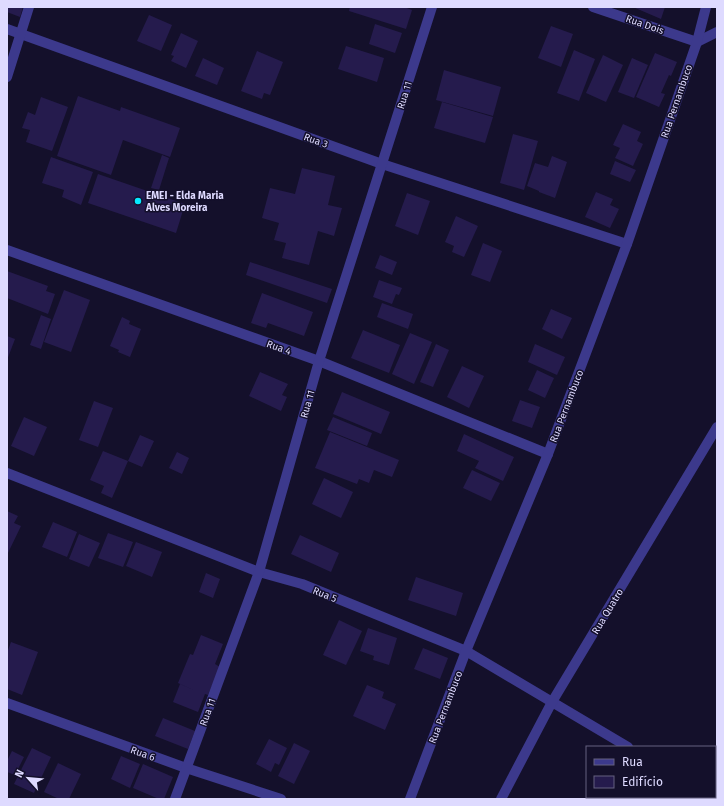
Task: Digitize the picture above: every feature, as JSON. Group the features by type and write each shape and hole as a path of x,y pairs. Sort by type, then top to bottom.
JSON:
{"street":[{"path":"7,77 28,7"},
{"name":"Rua 11","path":"176,799 186,768 259,572 319,361 432,7"},
{"name":"Rua Dois","path":"592,7 697,42"},
{"name":"Rua Pernambuco","path":"410,799 466,651 548,454 627,244 697,42 706,7"},
{"name":"Rua 3","path":"7,29 382,164 627,244"},
{"path":"697,42 717,32"},
{"name":"Rua 4","path":"7,250 319,361 548,454"},
{"name":"Rua Quatro","path":"501,799 552,702 717,427"},
{"name":"Rua 5","path":"7,473 259,572 302,584 466,651 626,746"},
{"name":"Rua 6","path":"7,702 186,768 281,799"},
{"path":"712,798 717,799"}],"building":[{"path":"7,7 23,7 20,17 7,12"},
{"path":"350,7 404,7 412,10 406,29 349,11"},
{"path":"633,7 665,7 661,19"},
{"path":"149,15 172,25 161,51 137,41"},
{"path":"375,24 402,33 395,53 369,44"},
{"path":"551,26 573,34 561,67 538,58"},
{"path":"181,33 198,41 186,68 171,61 174,56 171,55"},
{"path":"346,46 384,58 377,82 338,69"},
{"path":"574,50 595,59 579,101 557,93"},
{"path":"257,51 283,62 270,95 264,93 262,99 241,91"},
{"path":"655,53 677,62 661,93 665,94 659,107 636,97"},
{"path":"603,55 623,65 606,102 586,93"},
{"path":"203,58 224,68 217,85 195,76"},
{"path":"632,58 648,65 634,98 618,92"},
{"path":"444,70 501,87 493,116 436,100"},
{"path":"78,96 120,111 121,107 180,128 170,157 123,140 111,175 57,156"},
{"path":"41,97 68,107 52,151 26,142 30,130 22,128 28,112 35,115"},
{"path":"442,102 493,117 485,143 434,128"},
{"path":"623,124 641,132 637,141 643,144 633,166 615,158 620,148 613,145"},
{"path":"513,134 538,141 524,190 500,183"},
{"path":"162,155 169,158 159,190 151,188"},
{"path":"552,156 567,162 555,198 527,186 535,163 548,167"},
{"path":"51,157 93,172 81,205 62,197 64,190 42,183"},
{"path":"615,161 636,170 630,182 610,174"},
{"path":"302,168 335,176 328,205 342,208 334,236 318,231 309,265 282,258 286,243 274,240 279,223 262,218 270,188 295,194"},
{"path":"98,174 185,204 176,233 88,203"},
{"path":"596,192 613,199 610,205 619,209 610,228 585,217"},
{"path":"407,193 430,201 418,235 395,226"},
{"path":"456,216 478,226 464,257 452,252 454,246 445,242"},
{"path":"483,243 502,251 490,282 471,275"},
{"path":"380,255 397,262 392,275 375,268"},
{"path":"250,262 332,289 327,303 246,275"},
{"path":"7,271 48,286 46,291 55,294 48,314 7,298"},
{"path":"379,280 402,288 399,295 396,294 392,304 373,297"},
{"path":"64,290 90,300 71,352 44,342"},
{"path":"262,293 313,312 304,336 268,323 266,328 251,323"},
{"path":"382,303 413,314 408,329 377,317"},
{"path":"551,309 572,318 562,339 542,329"},
{"path":"41,315 51,319 41,349 30,345"},
{"path":"122,317 130,321 129,324 141,329 130,357 118,352 119,350 110,346"},
{"path":"363,330 400,345 389,373 351,358"},
{"path":"410,333 432,342 414,384 392,374"},
{"path":"7,336 15,339 7,360"},
{"path":"436,344 449,350 433,387 420,382"},
{"path":"535,344 565,357 557,375 528,362"},
{"path":"462,366 484,376 469,408 447,397"},
{"path":"537,370 554,378 545,398 528,390"},
{"path":"260,372 288,384 282,395 287,397 281,411 249,396"},
{"path":"342,392 390,412 381,434 333,414"},
{"path":"520,400 540,407 532,428 512,421"},
{"path":"94,401 113,408 98,447 79,440"},
{"path":"24,417 47,427 34,456 11,446"},
{"path":"333,417 372,433 367,446 327,430"},
{"path":"330,432 399,460 392,477 374,470 369,483 359,479 357,484 315,468"},
{"path":"464,434 514,457 503,481 475,468 479,461 457,451"},
{"path":"140,435 154,441 142,467 128,461"},
{"path":"103,451 128,461 112,498 101,493 104,486 90,480"},
{"path":"177,452 189,458 182,474 169,468"},
{"path":"472,470 500,483 491,501 463,488"},
{"path":"324,478 353,492 341,518 312,504"},
{"path":"7,511 18,516 14,523 21,526 7,555"},
{"path":"53,522 77,532 67,557 42,547"},
{"path":"108,533 133,542 123,567 98,558"},
{"path":"79,534 100,543 89,567 69,559"},
{"path":"300,535 339,553 331,572 291,554"},
{"path":"136,542 162,552 152,577 126,566"},
{"path":"206,573 220,579 213,598 199,592"},
{"path":"416,577 463,593 456,616 408,600"},
{"path":"339,620 362,631 346,665 323,655"},
{"path":"368,628 397,638 389,665 373,660 374,656 360,651"},
{"path":"201,635 223,644 215,664 220,667 208,695 205,694 198,712 173,702 180,684 198,692 178,683 190,654 193,655"},
{"path":"11,642 38,652 22,695 7,689 7,653"},
{"path":"423,648 448,658 440,679 414,669"},
{"path":"367,685 384,692 382,698 396,704 385,730 353,716"},
{"path":"163,718 195,731 188,749 155,736"},
{"path":"269,739 287,748 279,765 275,763 271,772 256,764"},
{"path":"294,743 310,751 294,784 278,776"},
{"path":"32,748 51,757 34,793 14,784"},
{"path":"12,751 24,757 15,775 7,772 7,761"},
{"path":"121,756 140,764 130,788 111,779"},
{"path":"58,763 81,774 69,799 59,799 44,792"},
{"path":"143,764 173,777 164,799 159,799 133,788"}],"place":[{"name":"EMEI - Elda Maria Alves Moreira","path":"138,201"}]}
